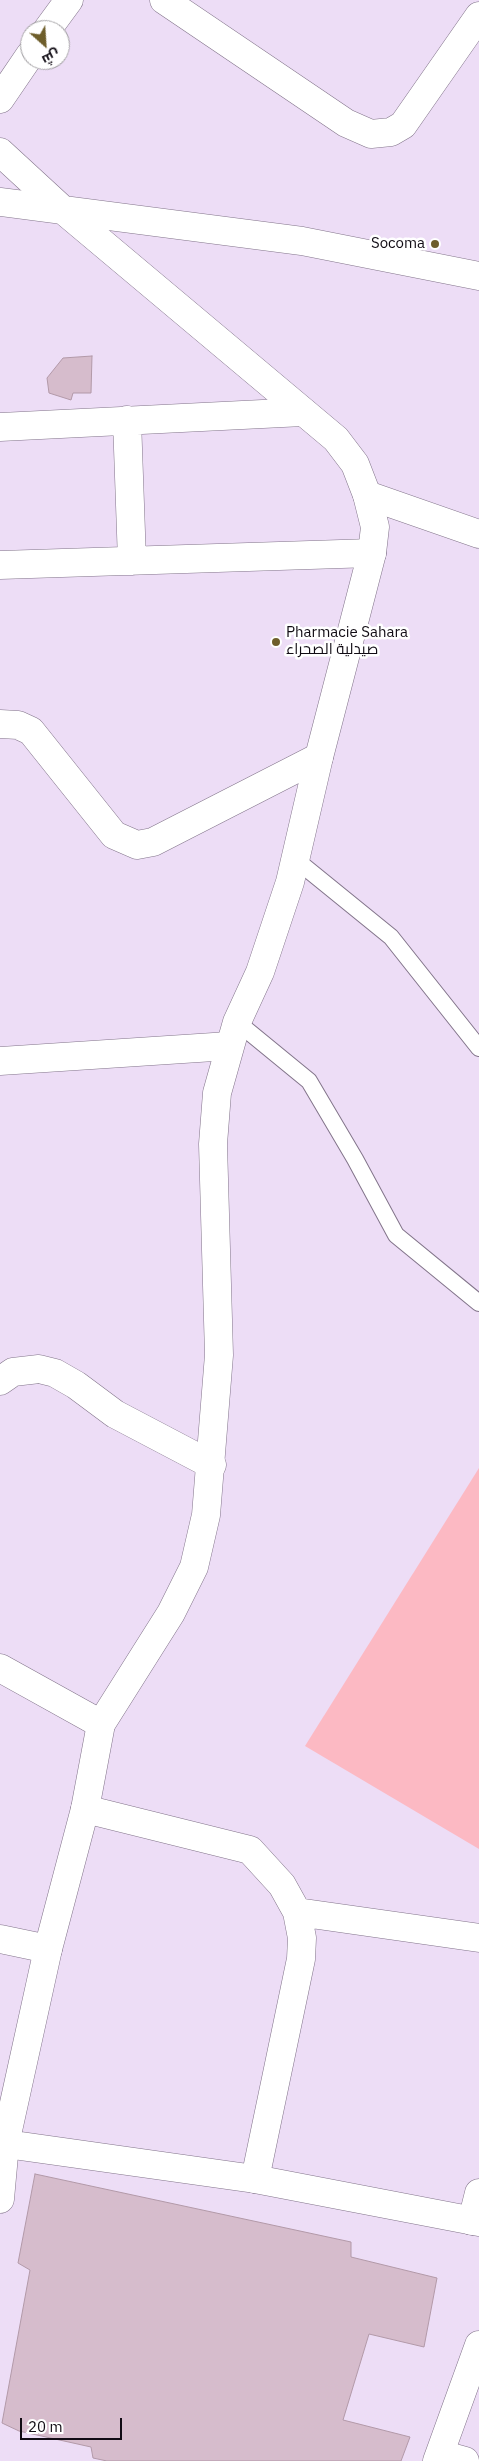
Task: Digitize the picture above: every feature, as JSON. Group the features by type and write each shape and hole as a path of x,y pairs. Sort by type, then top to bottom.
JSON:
{"street":[{"path":"54,20 69,0"},
{"path":"164,0 346,123 372,134 392,132 402,124 479,16"},
{"path":"0,99 20,70"},
{"path":"0,152 63,210 336,439 355,464 367,495 375,528 372,553 319,757 290,882 260,972 233,1034 217,1092 213,1144 219,1354 212,1465 206,1515 194,1567 171,1613 101,1724 85,1809 48,1949 2,2143 0,2199"},
{"path":"0,202 302,240 479,276"},
{"path":"0,427 304,412"},
{"path":"127,420 132,561"},
{"path":"367,495 479,534"},
{"path":"0,565 372,553"},
{"path":"0,724 18,725 31,731 114,835 138,845 153,842 319,757"},
{"path":"0,1061 233,1034"},
{"path":"0,1381 13,1372 39,1369 56,1373 76,1385 115,1414 212,1465"},
{"path":"0,1668 101,1724"},
{"path":"85,1809 250,1850 282,1885 297,1912 302,1938 301,1959 255,2179"},
{"path":"297,1912 479,1938"},
{"path":"0,1939 48,1949"},
{"path":"2,2143 255,2179 476,2222 479,2193"},
{"path":"447,2459 479,2345"}],"lane":[{"path":"295,859 391,937 479,1048"},
{"path":"233,1034 309,1080 355,1159 396,1236 479,1303"}],"shaded area":[{"path":"479,1468 479,1849 305,1746"}],"building":[{"path":"92,356 91,393 73,393 71,400 49,393 47,378 63,358"},
{"path":"35,2174 351,2242 351,2257 437,2278 424,2347 369,2334 343,2420 410,2437 401,2461 107,2461 93,2458 91,2447 19,2431 2,2423 30,2270 18,2263"}],"place":[{"name":"Socoma","path":"435,244"},
{"name":"Pharmacie Sahara صيدلية الصحراء","path":"276,642"}]}
